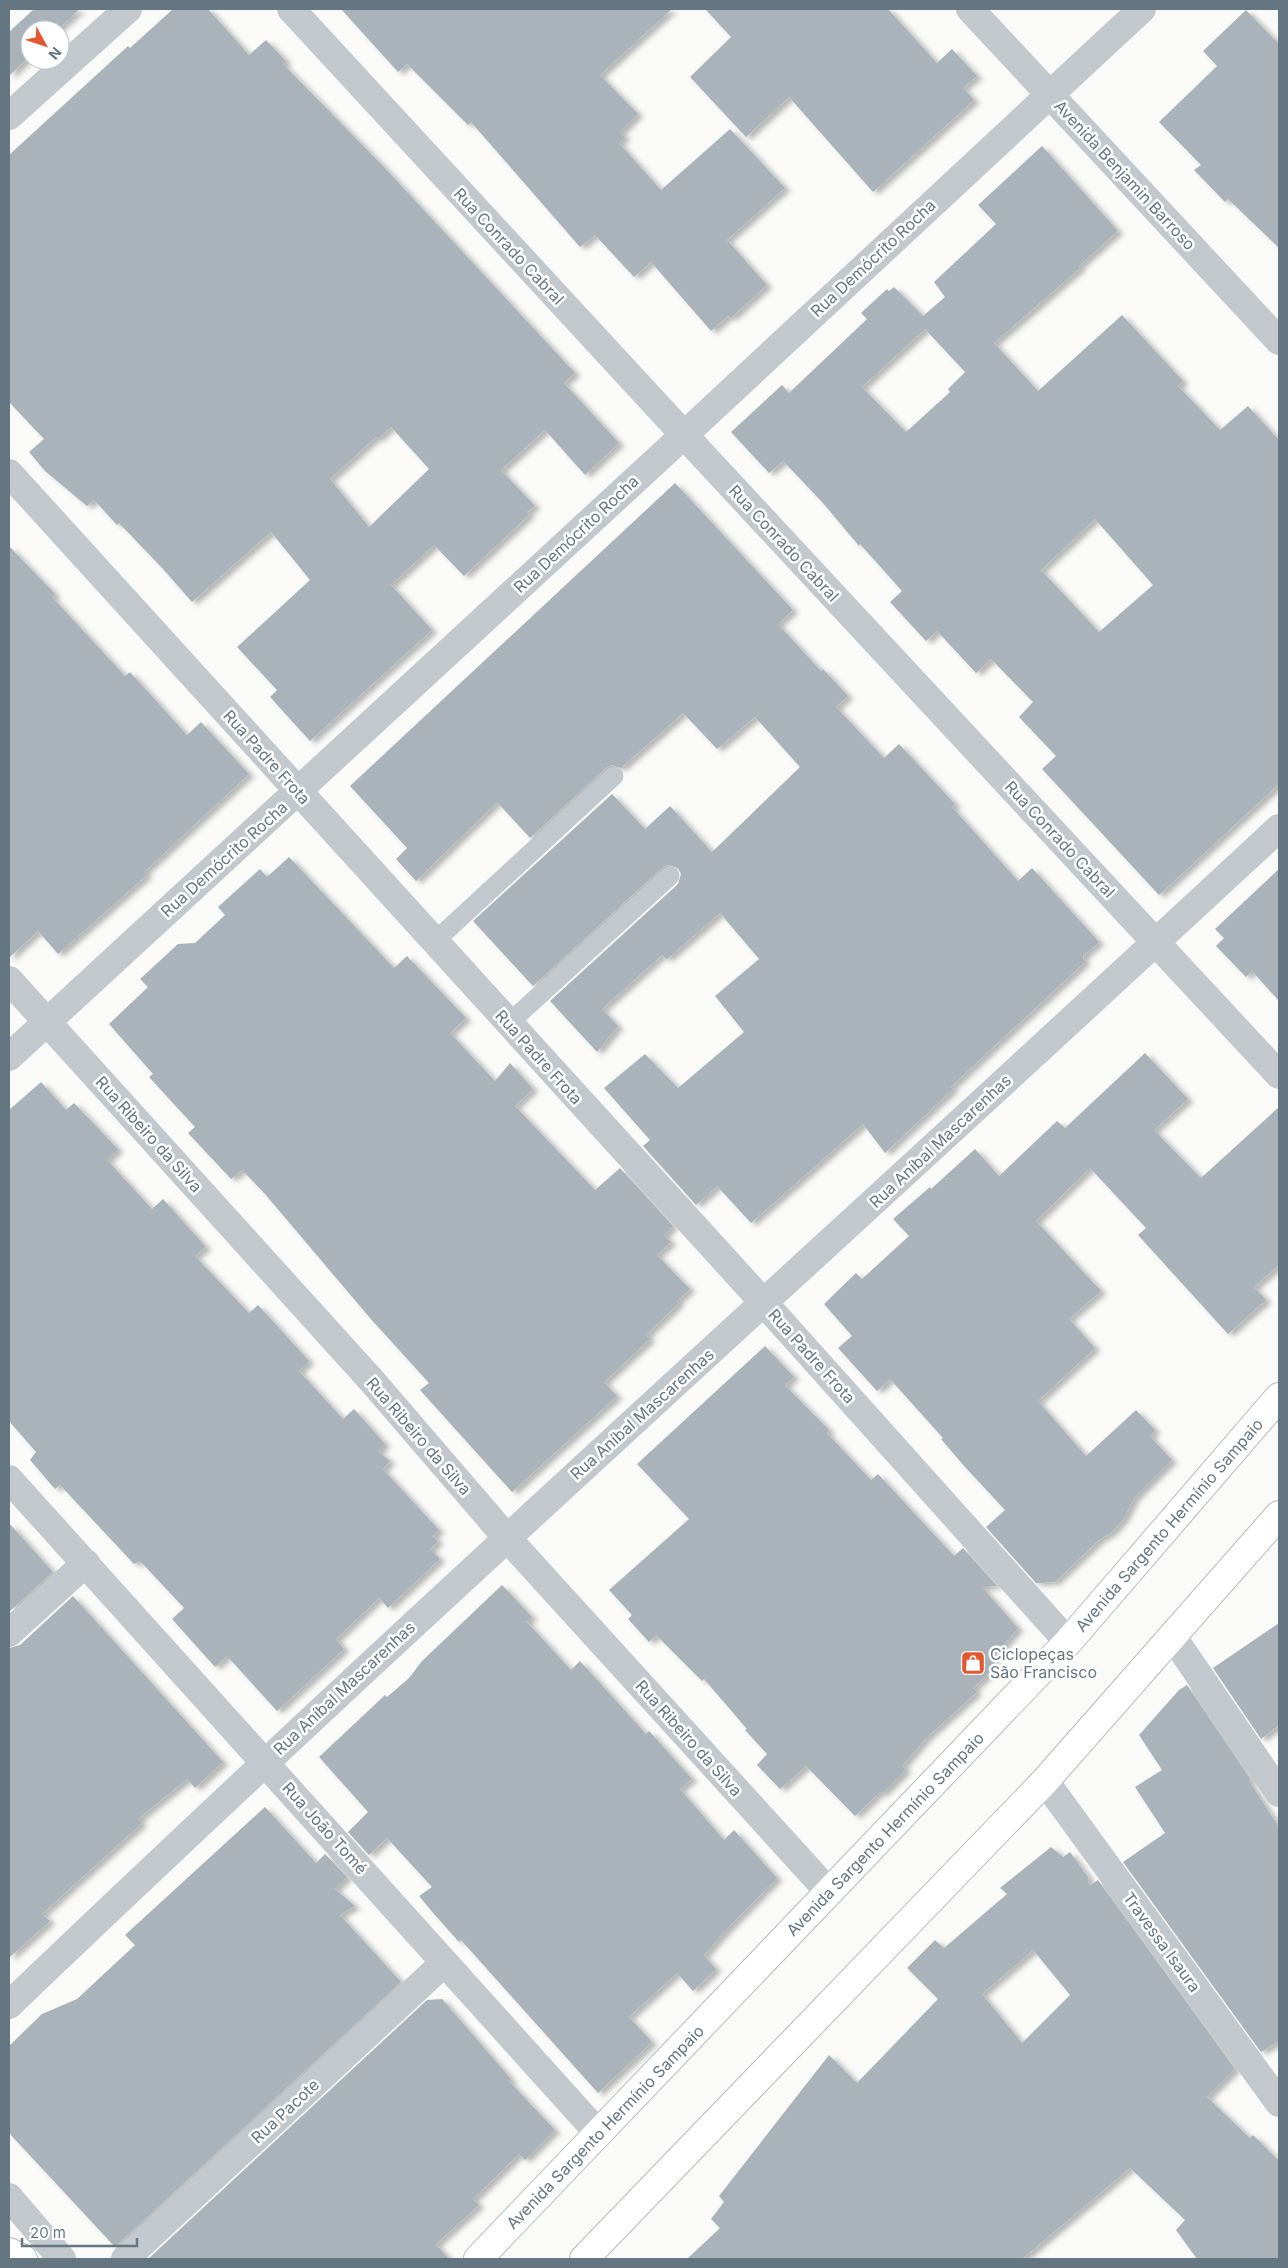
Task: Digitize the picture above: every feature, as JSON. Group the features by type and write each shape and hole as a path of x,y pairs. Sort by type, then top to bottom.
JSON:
{"main road":[{"name":"Avenida Sargento Hermínio Sampaio","path":"478,2259 600,2134 1068,1642 1279,1397"},
{"path":"584,2259 1046,1781 1279,1515"},
{"path":"9,2252 23,2259"}],"street":[{"path":"9,116 128,9"},
{"name":"Rua Conrado Cabral","path":"291,9 1279,1075"},
{"name":"Avenida Benjamin Barroso","path":"970,9 1279,341"},
{"name":"Rua Demócrito Rocha","path":"9,1057 684,435 1142,9"},
{"name":"Rua Padre Frota","path":"9,473 764,1303 1068,1642"},
{"name":"Rua Aníbal Mascarenhas","path":"9,2005 265,1762 1279,828"},
{"name":"Rua Ribeiro da Silva","path":"9,980 372,1382 507,1538 829,1892"},
{"name":"Rua João Tomé","path":"9,1479 600,2134"},
{"path":"9,1633 86,1563"},
{"path":"1173,1637 1279,1793"},
{"name":"Travessa Isaura","path":"1046,1781 1279,2103"},
{"name":"Rua Pacote","path":"125,2259 444,1963"},
{"path":"9,2198 62,2259"}],"lane":[{"path":"434,942 614,776"},
{"path":"509,1024 670,876"}],"building":[{"path":"34,9 80,9 68,20 22,20"},
{"path":"173,9 208,9 249,55 266,40 286,61 283,64 382,165 575,373 564,383 619,443 585,475 545,430 501,470 535,506 527,512 529,515 464,576 434,545 391,585 432,630 310,741 270,697 277,690 237,647 310,580 271,532 192,602 119,523 117,525 94,500 87,506 45,471 29,452 44,439 9,402 9,155 128,46 130,48","holes":["391,427 429,469 369,527 330,479 376,437 378,439"]},
{"path":"341,9 672,9 600,75 638,114 620,132 625,137 619,143 661,190 730,129 785,188 727,240 767,285 731,318 728,316 711,331 651,262 634,277 595,235 580,247 471,122 468,125 407,64 398,72"},
{"path":"705,9 888,9 937,63 952,49 977,76 963,88 974,100 873,192 789,97 746,137 690,77 731,37"},
{"path":"1246,10 1279,44 1279,248 1228,199 1225,202 1194,170 1201,165 1159,122 1217,66 1203,51"},
{"path":"20,22 20,66 9,76 9,32"},
{"path":"1042,146 1118,231 1079,266 1080,268 994,343 1038,391 1122,315 1183,381 1178,386 1220,430 1248,406 1279,440 1279,784 1159,895 1042,769 1056,756 1019,717 1033,702 991,659 976,673 937,631 926,641 890,602 902,591 860,544 859,546 823,503 783,461 769,473 731,432 782,385 789,393 867,319 861,313 887,289 889,291 894,287 923,316 945,297 934,282 996,224 978,205","holes":["925,329 965,372 948,389 950,392 906,432 862,387","1095,519 1153,585 1099,632 1041,570"]},
{"path":"675,483 793,610 778,624 821,671 823,669 848,696 836,707 884,758 899,744 955,804 952,807 1018,881 1032,868 1099,942 1083,956 1084,963 951,1087 953,1089 885,1153 863,1124 751,1223 717,1186 696,1205 643,1146 650,1140 604,1088 645,1054 678,1088 744,1032 715,996 759,959 720,913 667,959 662,955 602,1009 618,1026 597,1052 550,1001 678,884 681,874 678,868 668,865 662,868 533,986 473,921 612,794 645,829 670,806 712,852 800,767 755,717 717,749 683,713 621,768 612,765 606,768 530,838 497,802 416,881 396,859 407,848 350,786"},
{"path":"9,546 55,594 52,597 125,676 130,672 187,735 201,722 249,774 144,872 147,875 58,954 38,931 9,958"},
{"path":"289,857 394,968 407,956 466,1018 450,1033 495,1081 510,1063 533,1089 515,1106 595,1190 620,1168 673,1226 664,1235 671,1242 657,1255 690,1289 677,1301 679,1303 646,1335 650,1339 604,1382 617,1396 512,1492 420,1390 429,1383 370,1318 265,1194 242,1170 231,1179 188,1133 195,1127 149,1077 153,1074 109,1024 148,987 140,979 178,944 195,943 225,915 218,907 260,869 267,877"},
{"path":"1279,869 1279,1001 1252,971 1246,977 1216,946 1224,938 1215,929"},
{"path":"1145,1053 1188,1099 1154,1130 1201,1178 1279,1107 1279,1265 1254,1287 1266,1300 1228,1334 1138,1235 1146,1228 1090,1168 1036,1221 1101,1291 1069,1319 1095,1348 1038,1401 1086,1456 1136,1410 1155,1430 1150,1436 1172,1460 1134,1498 1124,1518 1112,1532 1099,1540 1055,1582 1036,1583 986,1527 1005,1510 965,1467 941,1439 943,1438 890,1379 877,1391 838,1348 852,1336 824,1304 856,1273 862,1279 909,1236 893,1219 930,1187 931,1189 975,1149 999,1176 1057,1121 1065,1128"},
{"path":"41,1082 66,1110 74,1103 118,1149 107,1160 152,1209 163,1199 206,1247 195,1256 249,1313 258,1305 309,1361 299,1371 343,1419 354,1409 385,1444 378,1451 390,1461 383,1469 439,1530 433,1536 438,1542 430,1549 440,1559 388,1608 379,1598 336,1639 344,1649 277,1711 227,1656 215,1667 172,1619 184,1608 140,1561 134,1564 60,1485 55,1489 30,1460 36,1452 9,1421 9,1110"},
{"path":"765,1346 794,1377 785,1385 829,1430 827,1433 871,1480 878,1474 954,1556 963,1548 997,1586 982,1587 1018,1628 991,1661 997,1666 973,1688 977,1692 926,1738 902,1766 906,1770 882,1794 880,1792 855,1816 806,1766 780,1789 757,1765 767,1754 745,1730 747,1729 704,1679 702,1681 656,1635 649,1642 628,1619 632,1615 609,1590 689,1519 637,1464"},
{"path":"9,1523 53,1572 9,1612"},
{"path":"502,1585 532,1617 527,1622 571,1670 580,1661 646,1734 649,1731 692,1779 680,1789 724,1840 734,1830 777,1878 704,1955 716,1969 693,1991 677,1973 629,2017 652,2042 598,2093 419,1896 432,1887 387,1838 369,1855 348,1832 368,1812 319,1757 385,1695 387,1697 409,1678 422,1661"},
{"path":"73,1596 223,1762 195,1788 187,1779 138,1819 142,1823 42,1914 50,1921 9,1958 9,1648 20,1645"},
{"path":"1279,1623 1279,1725 1261,1739 1213,1668"},
{"path":"1187,1685 1251,1780 1249,1781 1279,1827 1279,2041 1261,2052 1123,1862 1165,1833 1135,1787 1162,1770 1139,1735 1179,1690"},
{"path":"265,1807 316,1863 325,1854 347,1877 335,1889 355,1906 340,1915 401,1982 115,2247 9,2133 9,2046 42,2014 77,1999 135,1945 125,1935"},
{"path":"1051,1847 1063,1857 1070,1852 1088,1877 1089,1886 1098,1880 1235,2069 1207,2097 1250,2138 1253,2135 1279,2161 1279,2259 1197,2259 1176,2230 1185,2220 1130,2168 1022,2259 687,2259 720,2228 711,2219 724,2202 719,2196 829,2055 857,2083 938,1999 907,1968 935,1940 944,1948 1007,1894 1000,1888","holes":["1033,1950 1070,1995 1022,2043 982,1994"]},
{"path":"442,1999 511,2079 509,2081 555,2130 525,2160 519,2154 473,2199 479,2205 436,2244 449,2259 148,2259 427,2000"}],"place":[{"name":"Ciclopeças São Francisco","path":"973,1663"}]}
